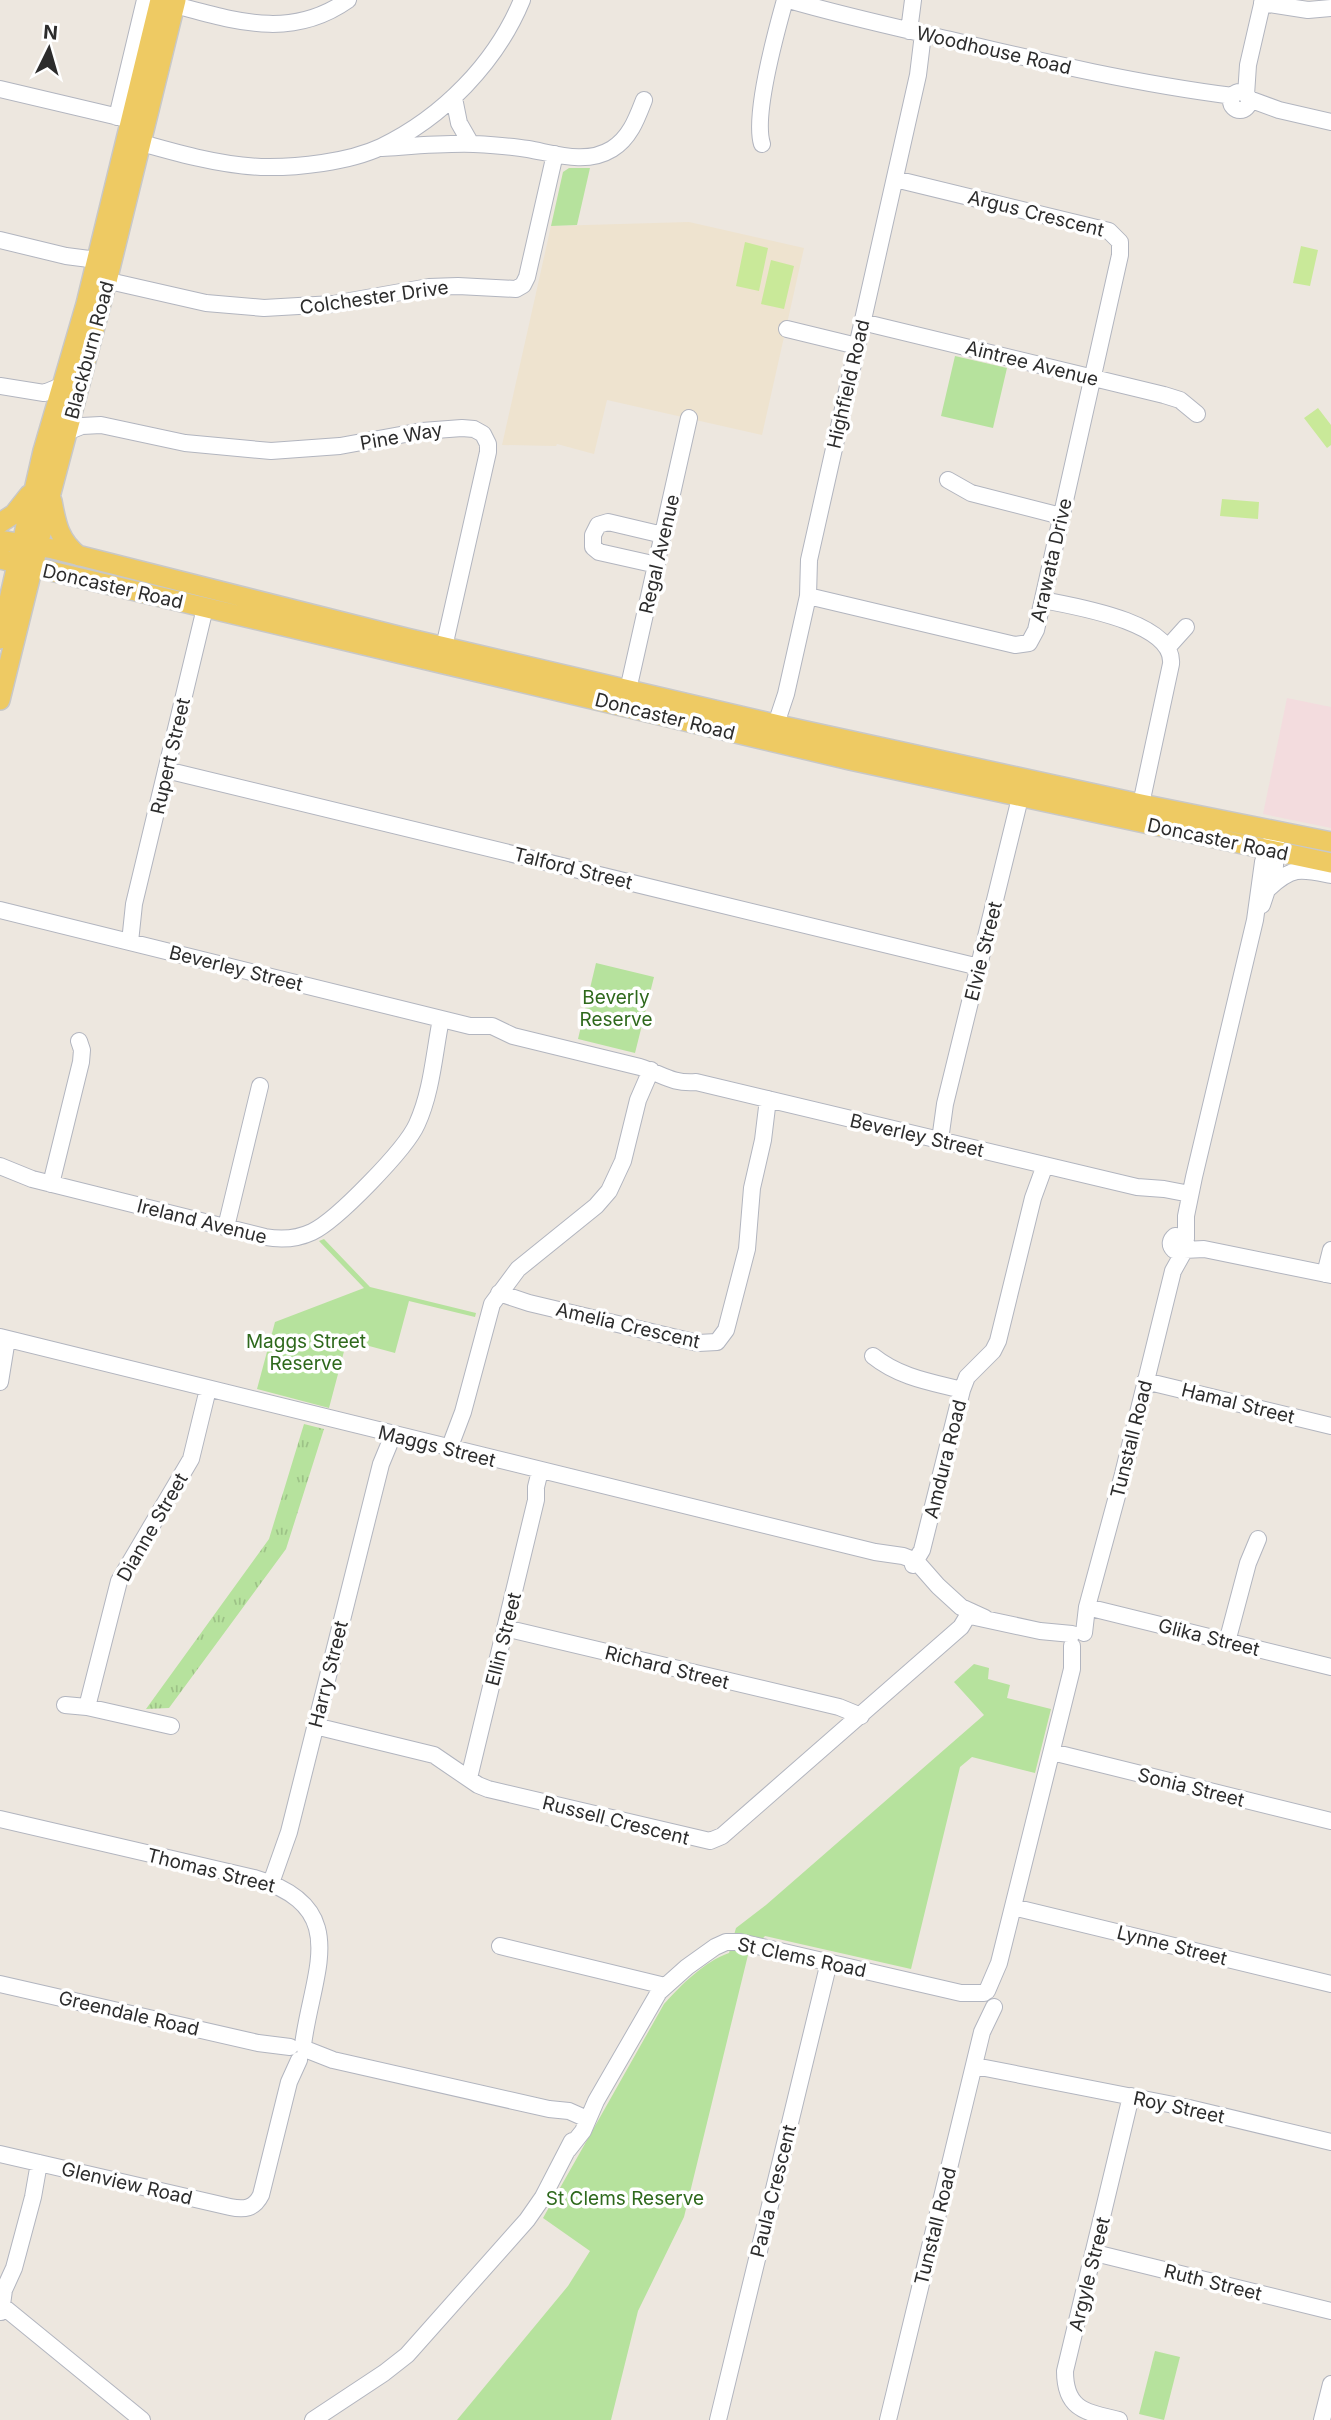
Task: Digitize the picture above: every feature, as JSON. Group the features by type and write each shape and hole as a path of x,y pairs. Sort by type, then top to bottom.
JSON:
{"main road":[{"name":"Blackburn Road","path":"0,639 100,270 163,1"},
{"name":"Blackburn Road","path":"42,490 67,432 67,395"},
{"path":"0,523 42,490 59,533 69,549 79,556"},
{"name":"Doncaster Road","path":"0,540 22,556 205,608 778,731 1331,842"},
{"name":"Blackburn Road","path":"0,700 22,556"},
{"name":"Doncaster Road","path":"22,556 79,556 628,690 1020,798 1331,863"},
{"path":"0,593 6,612"}],"street":[{"path":"132,128 163,1 235,20 272,25 294,24 316,18 348,0"},
{"path":"378,148 429,117 454,98 495,50 522,0"},
{"path":"762,144 759,130 760,110 787,0"},
{"name":"Woodhouse Road","path":"787,0 916,33 1102,75 1240,100 1331,122"},
{"path":"1279,0 1303,9"},
{"path":"1240,100 1262,1 1303,9 1331,8"},
{"name":"Highfield Road","path":"778,731 787,707 786,694 808,596 809,560 918,75 916,33"},
{"path":"0,89 132,128 214,160 260,167 315,163 378,148 471,144 585,158 612,149 628,134 645,100"},
{"path":"454,98 459,123 471,144"},
{"name":"Colchester Drive","path":"0,240 66,256 100,270 206,303 264,309 333,304 429,287 516,289 523,285 527,277 555,154"},
{"name":"Argus Crescent","path":"895,178 1104,229 1116,236 1120,245 1120,256 1093,377"},
{"name":"Aintree Avenue","path":"862,322 1173,397 1187,404 1197,414"},
{"path":"787,329 857,346"},
{"name":"Arawata Drive","path":"808,596 1021,646 1029,643 1034,636 1043,600 1093,377"},
{"path":"0,386 23,391 47,401 67,395"},
{"name":"Pine Way","path":"67,395 89,418 101,425"},
{"name":"Regal Avenue","path":"628,690 689,418"},
{"name":"Pine Way","path":"67,432 82,426 101,425 185,443 271,451 340,446 437,429 462,428 480,431 488,447 444,647"},
{"path":"948,480 971,493 1062,516"},
{"path":"657,565 599,552 593,547 593,535 598,525 608,522 663,536"},
{"path":"1043,600 1113,616 1161,640 1168,647 1171,664 1140,804"},
{"name":"Rupert Street","path":"125,941 205,608"},
{"path":"1168,647 1186,627"},
{"name":"Talford Street","path":"166,770 979,967"},
{"name":"Elvie Street","path":"937,1140 1020,798"},
{"name":"Tunstall Road","path":"1255,920 1269,888 1276,831"},
{"name":"Tunstall Road","path":"888,2420 976,2062 988,1999 1052,1752 1072,1669 1076,1640 1181,1244 1255,920 1259,883 1272,851"},
{"path":"1269,888 1287,873 1298,870 1331,875"},
{"name":"Beverley Street","path":"0,910 470,1026 489,1037 513,1037 650,1070 675,1082 696,1082 1137,1187 1164,1189 1188,1205"},
{"name":"Ireland Avenue","path":"0,1166 24,1177 271,1238 290,1238 314,1231 328,1221 408,1140 423,1108 445,1020"},
{"path":"51,1184 81,1062 82,1050 79,1041"},
{"path":"453,1450 489,1312 499,1293 518,1269 596,1206 609,1191 622,1161 638,1100 650,1070"},
{"path":"226,1227 260,1086"},
{"name":"Amelia Crescent","path":"499,1293 698,1343 717,1342 726,1330 747,1249 752,1188 772,1100"},
{"name":"Amdura Road","path":"917,1565 962,1390 967,1377 993,1351 998,1341 1041,1164"},
{"path":"1181,1244 1328,1275 1331,1250"},
{"path":"1,1379 7,1339"},
{"name":"Maggs Street","path":"7,1339 543,1472 876,1552 903,1556 917,1565"},
{"path":"873,1356 905,1376 962,1390"},
{"name":"Hamal Street","path":"1145,1381 1331,1426"},
{"name":"Dianne Street","path":"87,1707 119,1581 191,1459 208,1389"},
{"name":"Harry Street","path":"271,1883 289,1832 389,1434"},
{"name":"Ellin Street","path":"469,1778 543,1472"},
{"path":"1227,1642 1248,1563 1258,1539"},
{"path":"917,1565 938,1586 952,1607 1076,1640"},
{"name":"Glika Street","path":"1087,1606 1331,1667"},
{"name":"Russell Crescent","path":"315,1726 434,1755 482,1787 710,1842 722,1836 975,1615"},
{"name":"Richard Street","path":"505,1628 828,1706 857,1719"},
{"path":"65,1705 87,1707 171,1726"},
{"name":"Sonia Street","path":"1052,1752 1331,1821"},
{"name":"Thomas Street","path":"0,1819 271,1883 288,1891 310,1913 318,1930 321,1957 261,2195 253,2206"},
{"name":"Lynne Street","path":"1013,1907 1331,1984"},
{"name":"St Clems Road","path":"313,2420 384,2373 415,2347 527,2220 568,2150 583,2131 582,2118 592,2113 596,2101 649,2007 665,1986 715,1947 732,1941 988,1999"},
{"path":"500,1946 665,1986"},
{"name":"Paula Crescent","path":"718,2420 829,1962"},
{"name":"Greendale Road","path":"0,1984 582,2118"},
{"name":"Roy Street","path":"976,2062 1026,2075 1189,2108 1331,2143"},
{"name":"Argyle Street","path":"1119,2420 1088,2412 1073,2404 1065,2387 1069,2355 1131,2096"},
{"name":"Glenview Road","path":"0,2154 239,2209 253,2206"},
{"path":"42,2164 40,2185 33,2197 14,2268 13,2284 2,2307 142,2420"},
{"name":"Ruth Street","path":"1095,2253 1331,2311"},
{"path":"1322,2420 1331,2384"}],"shaded area":[{"path":"689,222 804,248 762,435 607,400 594,454 557,444 502,445 551,226"},
{"path":"1287,698 1331,707 1331,828 1263,814"}],"green space":[{"path":"569,168 590,168 577,225 551,226 563,172"},
{"path":"745,242 768,248 759,291 736,286"},
{"path":"1301,246 1318,250 1310,286 1293,283"},
{"path":"771,260 794,266 784,309 761,304"},
{"path":"955,356 1007,368 993,428 941,416"},
{"path":"1318,408 1331,425 1331,445 1327,448 1304,418"},
{"path":"1222,499 1259,502 1258,519 1220,516"},
{"name":"Beverly Reserve","path":"596,963 654,977 635,1053 578,1039"},
{"name":"Maggs Street Reserve","path":"324,1239 370,1287 476,1313 475,1317 409,1301 395,1353 347,1340 329,1408 257,1389 275,1322 364,1288 319,1241"},
{"path":"304,1424 324,1429 286,1549 169,1708 146,1709 269,1539"},
{"name":"St Clems Reserve","path":"974,1664 989,1668 988,1679 1010,1685 1007,1698 1051,1709 1035,1773 972,1757 960,1767 911,1969 765,1936 748,1955 684,2217 638,2311 611,2420 457,2420 568,2286 590,2251 543,2218 664,2004 702,1968 729,1953 736,1928 984,1715 954,1682"},
{"path":"1155,2351 1180,2357 1164,2420 1139,2414"}]}
